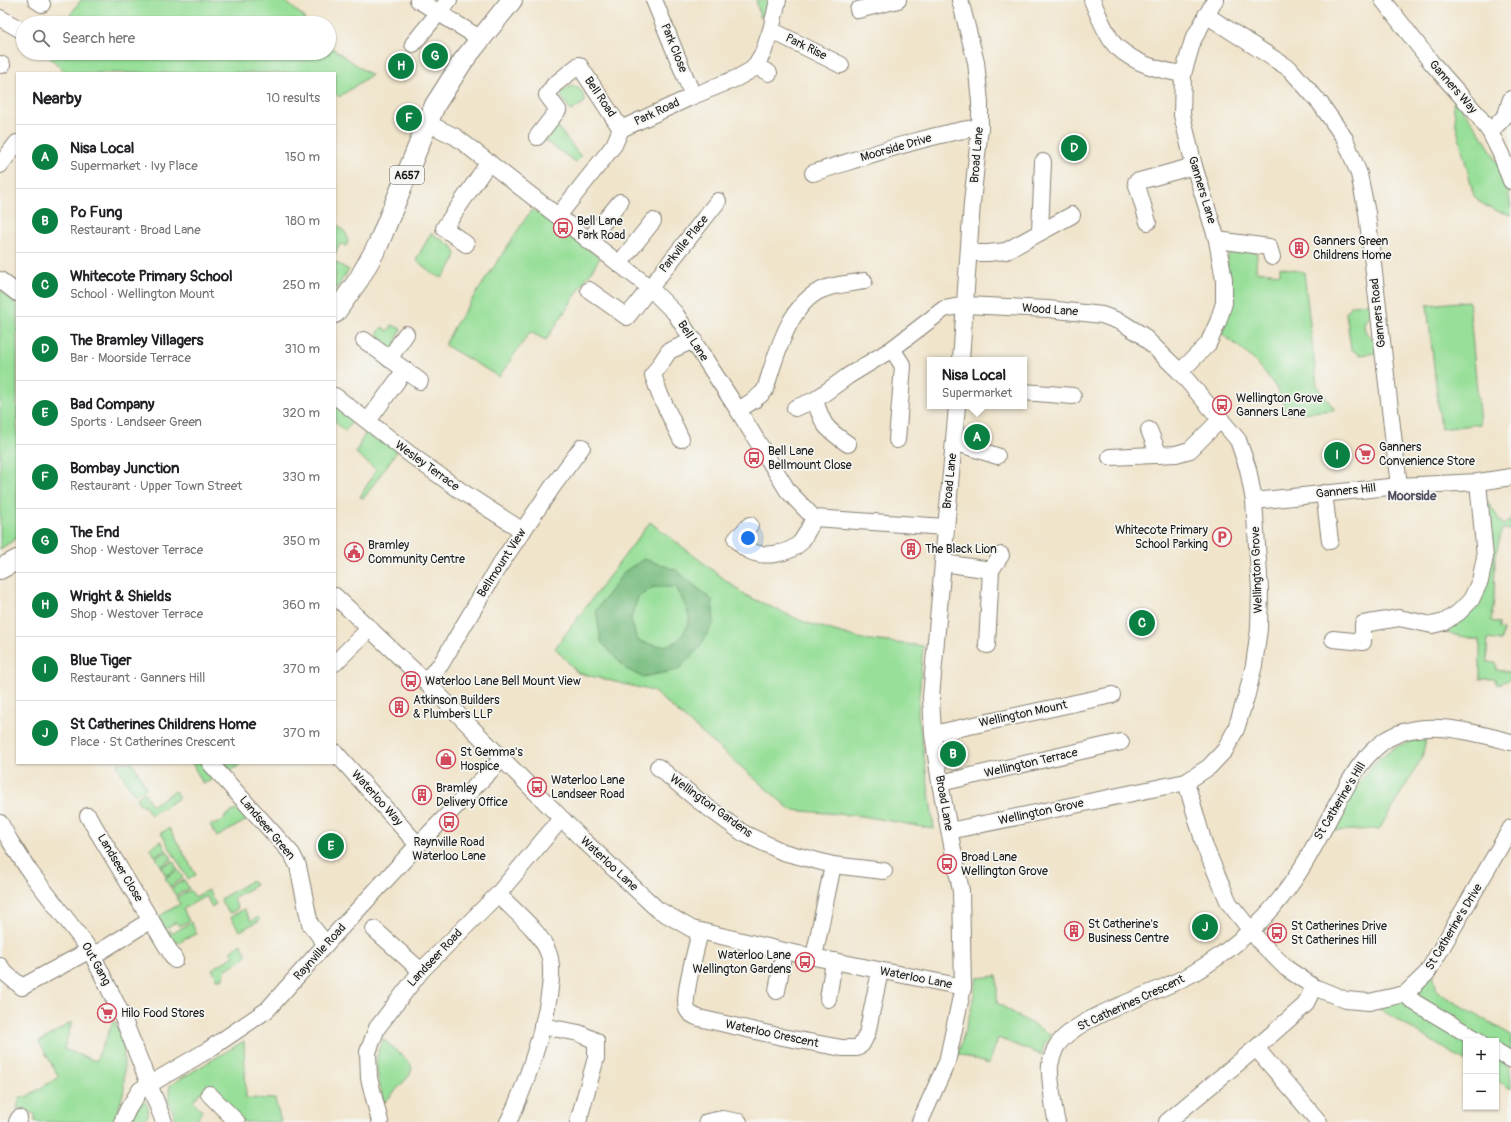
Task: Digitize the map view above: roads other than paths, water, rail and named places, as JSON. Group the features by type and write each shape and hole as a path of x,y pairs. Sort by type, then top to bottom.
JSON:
{"main road":[{"name":"A657","path":"336,312 359,278 378,245 427,123 438,100 463,61 509,1"},
{"path":"0,569 16,561"}],"street":[{"path":"418,0 481,39"},
{"path":"413,44 449,0"},
{"name":"Park Close","path":"654,0 693,96"},
{"name":"Park Road","path":"558,216 614,145 621,129 693,96 737,78 755,66 763,53 771,30 778,0"},
{"path":"858,10 898,0"},
{"name":"Broad Lane","path":"960,0 976,62 980,102 980,127 972,203 970,253 961,357"},
{"path":"1092,0 1115,46 1138,62 1161,71 1183,74"},
{"name":"Ganners Lane","path":"1180,372 1208,344 1218,322 1224,303 1224,280 1217,240 1194,166 1182,115 1183,74 1193,40 1215,0"},
{"name":"Ganners Way","path":"1383,0 1431,62 1477,114 1490,132 1502,154 1511,181"},
{"name":"Ganners Road","path":"1206,15 1290,69 1320,103 1345,139 1359,174 1368,212 1398,486"},
{"path":"0,18 16,27"},
{"name":"Park Rise","path":"771,30 842,65"},
{"name":"Bell Road","path":"537,137 558,110 547,95 554,85 579,66 621,129"},
{"path":"755,66 769,73"},
{"path":"1490,132 1506,114 1511,99"},
{"name":"Bell Lane","path":"427,123 456,137 489,162 588,241 649,287 675,313 694,340 788,491 814,518"},
{"name":"Moorside Drive","path":"813,173 913,142 955,131 980,127"},
{"path":"0,165 16,144"},
{"path":"466,244 444,228 489,162"},
{"path":"1040,232 1043,162"},
{"path":"1148,222 1136,182 1194,166"},
{"name":"Parkville Place","path":"589,290 627,318 649,287 718,201"},
{"path":"588,241 620,202"},
{"path":"970,253 1006,251 1072,215"},
{"path":"619,264 653,221"},
{"path":"1217,240 1269,247 1272,257"},
{"path":"0,280 16,292"},
{"path":"738,410 752,402 765,390 782,339 794,315 807,300 814,293 824,288 864,281"},
{"name":"Wood Lane","path":"795,408 815,400 848,376 892,349 944,309 965,305 1048,309 1102,314 1121,322 1132,329"},
{"name":"Wellington Grove","path":"949,831 1186,782 1209,767 1225,750 1236,729 1254,665 1259,629 1260,593 1254,501 1248,469 1238,440 1221,419 1180,372 1142,336 1132,329"},
{"path":"389,359 406,334"},
{"path":"364,340 420,380"},
{"path":"681,438 660,395 653,375 669,351 694,340"},
{"path":"892,349 903,366 897,440"},
{"path":"368,421 405,370"},
{"path":"1027,392 1073,396"},
{"name":"Wesley Terrace","path":"336,397 417,460 461,491 523,531"},
{"path":"815,400 821,420 829,431 848,444"},
{"name":"Broad Lane","path":"920,1122 947,1062 963,987 961,891 940,783 933,734 931,697 957,409"},
{"path":"1110,457 1176,454 1190,450 1221,419"},
{"path":"1149,430 1159,455"},
{"path":"954,442 997,456"},
{"name":"Bellmount View","path":"425,681 441,664 476,603 553,486 582,447"},
{"name":"Ganners Hill","path":"1254,501 1398,486 1478,482 1511,477"},
{"path":"1333,639 1363,642 1363,624 1399,618 1432,625 1444,622 1458,613 1470,600 1480,581 1485,557 1478,482"},
{"path":"1324,493 1330,540"},
{"path":"750,525 736,538 748,551 758,554 772,555 784,552 800,543 814,518 945,527"},
{"path":"987,645 991,570 1001,555"},
{"path":"943,563 991,570"},
{"name":"Waterloo Lane","path":"336,597 425,681 561,819 657,909 692,929 784,951 963,987"},
{"path":"336,662 370,628"},
{"name":"Wellington Mount","path":"933,734 1112,695"},
{"name":"St Catherine's Hill","path":"1251,930 1283,895 1300,870 1355,771 1371,751 1388,739 1408,731 1431,727 1457,730 1511,742"},
{"name":"Wellington Terrace","path":"940,783 1121,742"},
{"name":"Waterloo Way","path":"336,753 418,845"},
{"name":"Raynville Road","path":"122,1122 140,1090 208,1050 267,1010 418,845 502,759"},
{"name":"Landseer Green","path":"211,764 292,854 298,866 310,924 326,944"},
{"name":"Wellington Gardens","path":"658,767 699,801 743,833 782,852 834,865 884,871"},
{"path":"1186,782 1205,847 1229,903 1251,930 1286,968 1314,987 1346,1000 1369,1002 1405,994 1414,1002 1474,1038"},
{"name":"Landseer Close","path":"88,816 175,960"},
{"name":"Landseer Road","path":"380,1122 369,1078 368,1052 377,1028 421,971 498,894 561,819"},
{"name":"Out Gang","path":"0,823 30,872 92,953 121,1013 150,1084 162,1122"},
{"name":"St Catherine's Drive","path":"1405,994 1427,973 1511,828"},
{"path":"814,957 834,865"},
{"path":"498,894 544,942 549,954 552,970 546,1011 530,1071 515,1110 508,1122"},
{"path":"0,966 4,973 22,987 92,953 151,920"},
{"path":"374,930 421,971"},
{"name":"St Catherines Crescent","path":"1057,1122 1055,1116 1050,1066 1056,1048 1072,1030 1090,1019 1194,973 1251,930"},
{"name":"Waterloo Crescent","path":"700,931 686,992 687,1008 689,1012 699,1018 782,1037 842,1048 857,1048 862,1044 867,1034 880,970"},
{"path":"777,991 784,951"},
{"path":"828,999 834,961"},
{"path":"1167,1122 1305,1005 1314,987"},
{"path":"542,1026 579,1033 596,1041 596,1058 578,1122"},
{"path":"1256,1048 1319,1122"},
{"path":"1499,1053 1511,1060"},
{"path":"209,1094 237,1122"},
{"path":"707,1122 722,1119 739,1122"}],"place":[{"name":"The End","path":"435,56"},
{"name":"Wright & Shields","path":"401,66"},
{"name":"Bombay Junction","path":"409,118"},
{"name":"The Bramley Villagers","path":"1074,148"},
{"name":"Bell Lane Park Road","path":"563,228"},
{"name":"Ganners Green Childrens Home","path":"1299,248"},
{"name":"Wellington Grove Ganners Lane","path":"1222,405"},
{"name":"Nisa Local","path":"977,437"},
{"name":"Ganners Convenience Store","path":"1365,454"},
{"name":"Blue Tiger","path":"1337,455"},
{"name":"Bell Lane Bellmount Close","path":"754,458"},
{"name":"Whitecote Primary School Parking","path":"1222,537"},
{"name":"The Black Lion","path":"911,549"},
{"name":"Bramley Community Centre","path":"354,552"},
{"name":"Whitecote Primary School","path":"1142,623"},
{"name":"Waterloo Lane Bell Mount View","path":"411,681"},
{"name":"Atkinson Builders & Plumbers LLP","path":"399,707"},
{"name":"Po Fung","path":"953,754"},
{"name":"St Gemma's Hospice","path":"446,759"},
{"name":"Waterloo Lane Landseer Road","path":"537,787"},
{"name":"Bramley Delivery Office","path":"422,795"},
{"name":"Raynville Road Waterloo Lane","path":"449,822"},
{"name":"Bad Company","path":"331,846"},
{"name":"Broad Lane Wellington Grove","path":"947,864"},
{"name":"St Catherines Childrens Home","path":"1205,927"},
{"name":"St Catherine's Business Centre","path":"1074,931"},
{"name":"St Catherines Drive St Catherines Hill","path":"1277,933"},
{"name":"Waterloo Lane Wellington Gardens","path":"805,962"},
{"name":"Hilo Food Stores","path":"107,1013"}],"district":[{"name":"Moorside","path":"1412,496"}]}
